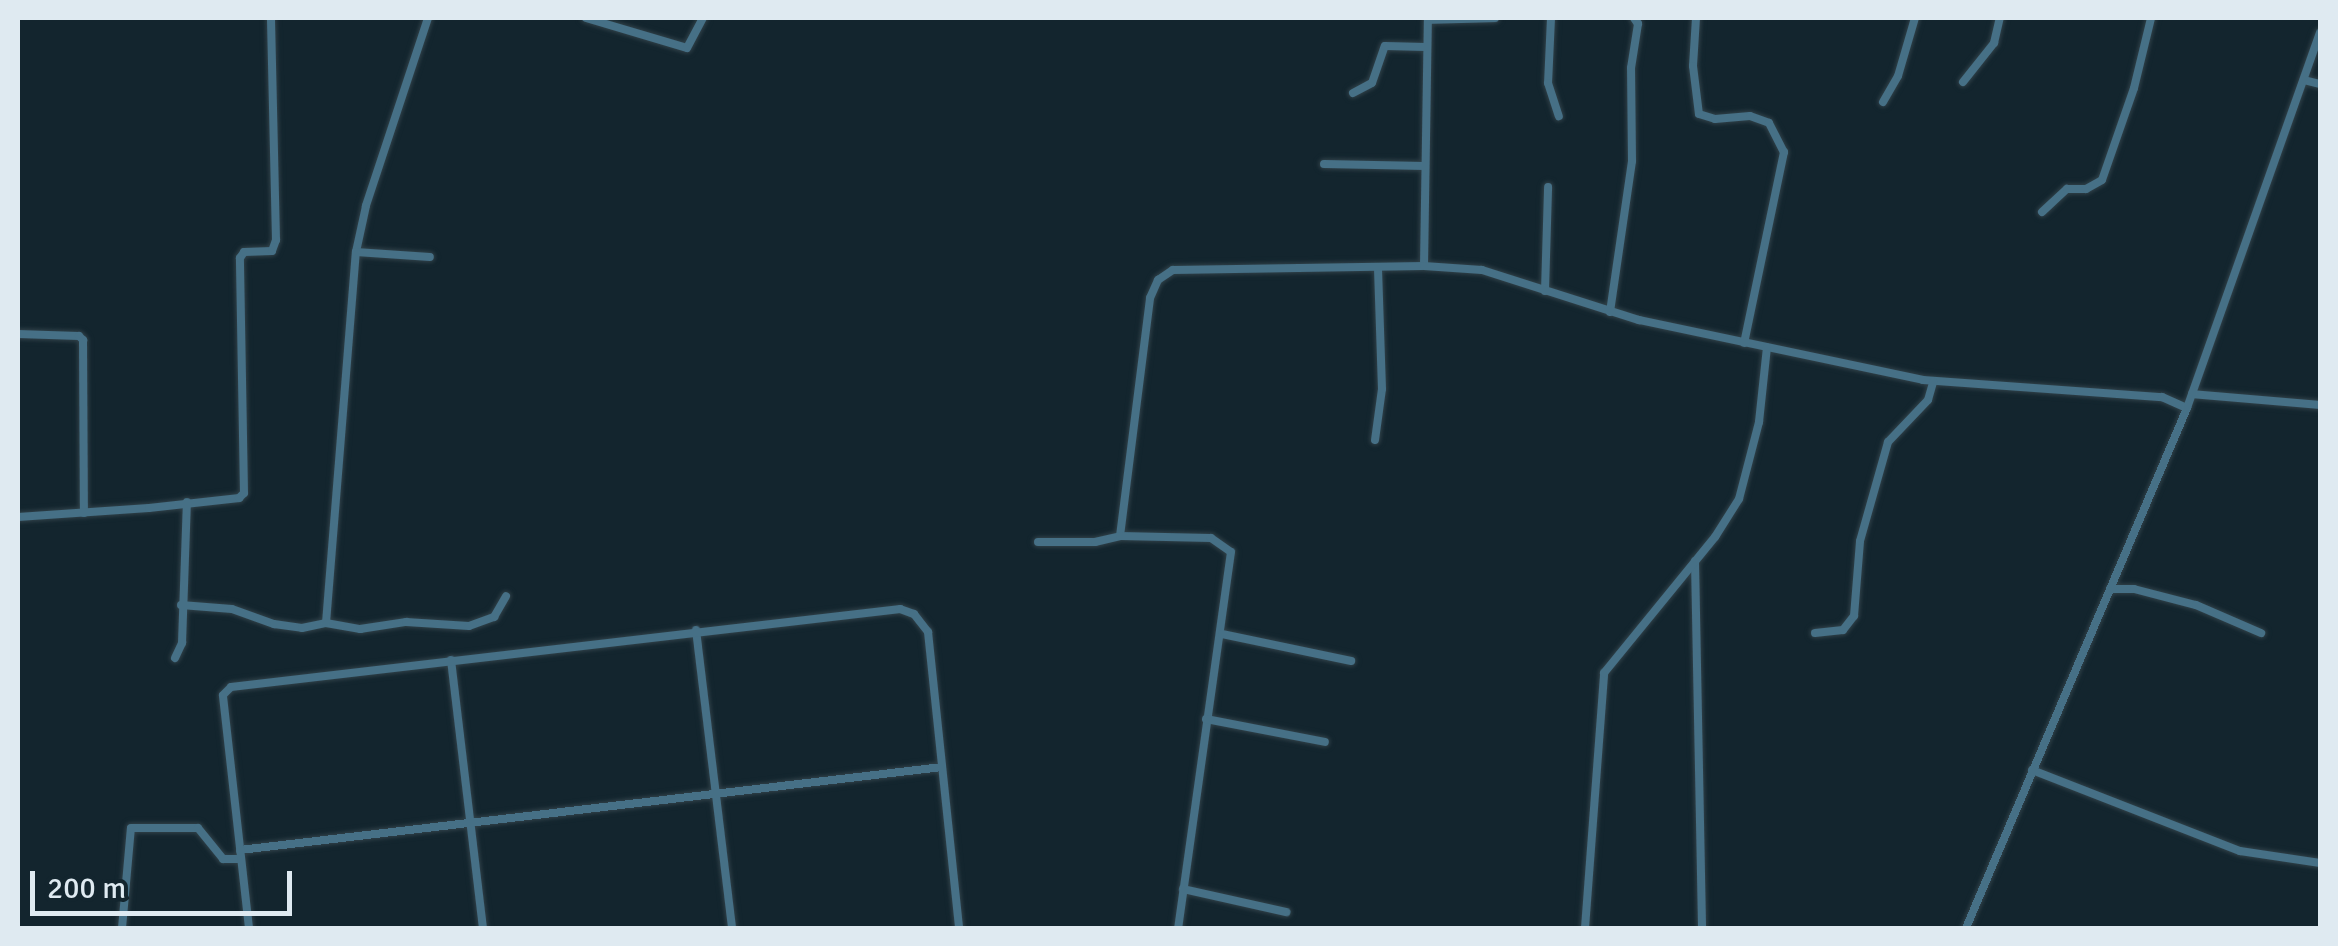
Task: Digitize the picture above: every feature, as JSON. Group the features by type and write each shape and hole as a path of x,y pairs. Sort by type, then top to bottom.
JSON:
{"street":[{"path":"18,517 238,498 244,493 240,258 244,252 275,248 277,138 271,18"},
{"path":"326,622 356,252 366,206 428,18"},
{"path":"586,18 688,48 703,18"},
{"path":"1424,266 1428,18 1495,18"},
{"path":"1551,18 1548,83 1560,116"},
{"path":"1610,312 1632,161 1631,68 1638,24 1634,18"},
{"path":"1696,18 1693,66 1698,114 1715,119 1750,116 1769,122 1784,152 1744,343"},
{"path":"1883,102 1898,76 1914,18"},
{"path":"1963,82 1994,43 2000,18"},
{"path":"2042,212 2067,190 2095,186 2105,175 2134,88 2151,18"},
{"path":"1966,928 2187,408 2320,33"},
{"path":"1353,93 1372,83 1384,46 1426,47"},
{"path":"2304,80 2320,84"},
{"path":"1324,164 1425,166"},
{"path":"1545,290 1548,188"},
{"path":"356,252 430,257"},
{"path":"1120,536 1150,298 1158,280 1172,270 1424,266 1482,270 1610,312 1933,382 2162,396 2187,408"},
{"path":"1375,440 1382,330 1378,268"},
{"path":"18,334 79,336 83,340 84,513"},
{"path":"1585,928 1604,672 1715,537 1746,480 1767,348"},
{"path":"1815,632 1843,630 1854,616 1860,541 1888,442 1928,400 1933,382"},
{"path":"2192,394 2320,404"},
{"path":"174,658 182,643 187,502"},
{"path":"1038,542 1095,542 1120,536 1211,538 1224,543 1231,552 1232,567 1206,719 1178,928"},
{"path":"1695,561 1702,928"},
{"path":"2110,589 2134,589 2208,609 2261,633"},
{"path":"181,605 232,609 274,624 302,628 326,622 360,629 406,622 469,626 494,618 506,596"},
{"path":"249,928 226,690 892,609 914,614 928,632 959,928"},
{"path":"696,630 732,928"},
{"path":"1222,634 1351,662"},
{"path":"452,660 484,928"},
{"path":"1206,719 1325,742"},
{"path":"122,928 132,828 198,828 223,859 472,821 942,768"},
{"path":"2032,770 2240,851 2320,863"},
{"path":"1183,889 1286,912"}]}
